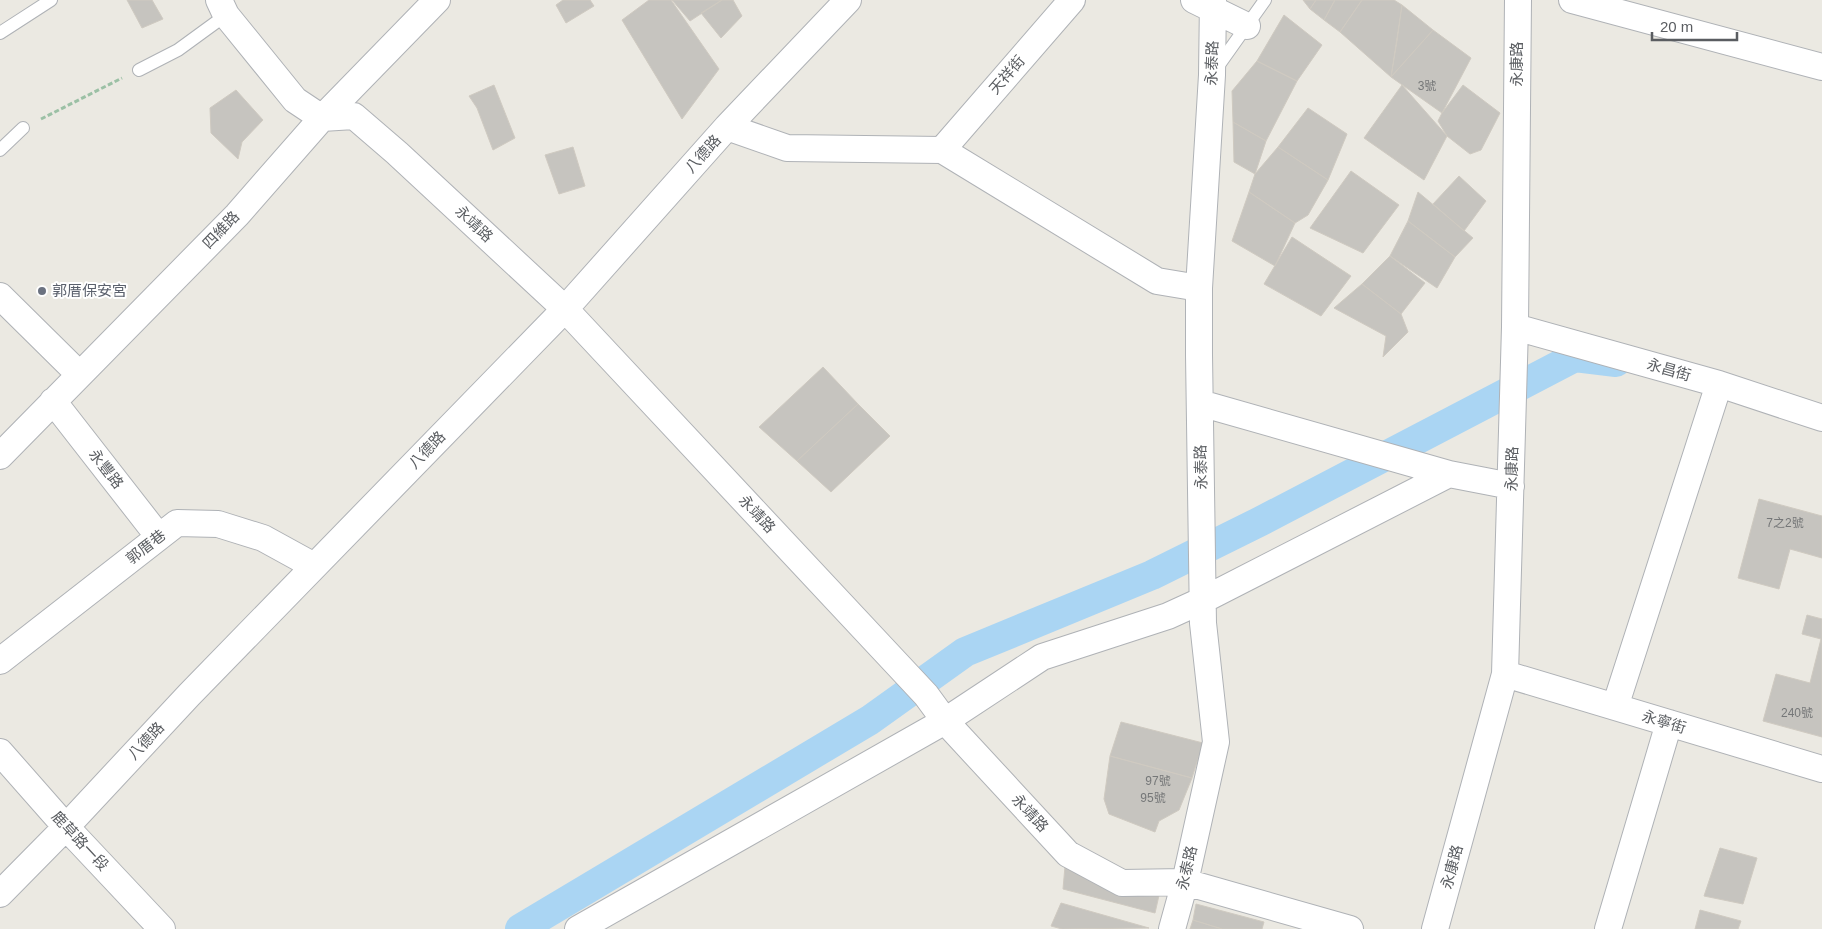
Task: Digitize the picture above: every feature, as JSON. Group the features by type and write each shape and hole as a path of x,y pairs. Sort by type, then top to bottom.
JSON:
{"street":[{"name":"四維路","path":"0,456 237,215 322,118 437,0"},
{"name":"八德路","path":"0,894 66,827 189,695 565,308 726,127 848,0"},
{"name":"天祥街","path":"942,150 1072,0"},
{"name":"永康路","path":"1435,929 1505,674 1515,327 1518,0"},
{"path":"1572,0 1822,67"},
{"path":"1207,3 1247,26"},
{"name":"永泰路","path":"1172,929 1185,882 1216,742 1204,623 1200,403 1199,288 1212,75 1207,3"},
{"path":"223,7 296,100 322,118"},
{"name":"永靖路","path":"322,118 354,116 397,153 565,308 926,695 945,721 1068,854 1122,883 1185,882 1350,929"},
{"path":"726,127 786,148 942,150 1157,281 1199,288"},
{"path":"0,296 79,374"},
{"name":"永昌街","path":"1515,327 1719,384 1822,418"},
{"path":"1615,707 1719,384"},
{"name":"永豐路","path":"53,401 159,537"},
{"path":"1200,403 1449,474 1511,486"},
{"path":"578,929 945,721 1042,657 1168,616 1203,600 1449,474"},
{"name":"郭厝巷","path":"0,661 177,523 218,524 263,538 314,566"},
{"name":"永寧街","path":"1505,674 1822,769"},
{"path":"1608,929 1669,723"},
{"name":"鹿草路一段","path":"0,752 66,827 162,929"}],"lane":[{"path":"0,33 51,0"},
{"path":"1212,75 1266,0"},
{"path":"139,70 178,50 223,7"},
{"path":"0,150 23,128"}],"path":[{"path":"23,128 139,70"}],"building":[{"path":"127,0 152,0 163,19 142,28"},
{"path":"563,0 590,0 594,6 566,23 556,5"},
{"path":"649,0 671,0 719,69 682,119 622,20"},
{"path":"672,0 722,0 690,21"},
{"path":"722,0 733,0 742,16 721,38 701,13"},
{"path":"1303,0 1316,0 1310,9"},
{"path":"1316,0 1335,0 1324,20 1310,9"},
{"path":"1335,0 1362,0 1340,32 1324,20"},
{"path":"1362,0 1394,0 1402,5 1391,77 1340,32"},
{"path":"1402,5 1433,30 1391,77 1397,41"},
{"path":"1284,15 1322,45 1297,81 1257,61"},
{"path":"1433,30 1471,58 1442,113 1391,77"},
{"path":"1257,61 1297,81 1266,141 1233,122 1232,91"},
{"path":"494,85 515,138 493,150 477,108 469,96"},
{"path":"1402,85 1447,136 1424,180 1364,138"},
{"path":"1463,85 1500,113 1481,150 1470,154 1447,136 1438,121"},
{"path":"236,90 263,120 242,142 238,159 211,133 210,108"},
{"path":"1308,108 1347,134 1328,180 1278,147"},
{"path":"1233,122 1266,141 1255,174 1234,162"},
{"path":"573,147 585,186 559,194 545,155"},
{"path":"1278,147 1328,180 1308,215 1295,223 1249,192 1255,174"},
{"path":"1351,171 1399,205 1363,253 1310,228"},
{"path":"1459,176 1486,201 1464,231 1433,204"},
{"path":"1249,192 1295,223 1275,266 1232,241"},
{"path":"1418,192 1473,238 1455,257 1408,221"},
{"path":"1408,221 1455,257 1437,288 1390,256"},
{"path":"1292,237 1351,276 1321,316 1264,284"},
{"path":"1390,256 1425,283 1401,314 1362,284"},
{"path":"1362,284 1401,314 1408,332 1383,357 1386,336 1334,308"},
{"path":"823,367 858,404 797,461 759,427"},
{"path":"858,404 890,436 831,492 797,461"},
{"path":"1759,499 1822,516 1822,558 1790,549 1779,589 1738,578"},
{"path":"1807,615 1822,619 1822,737 1763,721 1776,674 1810,683 1821,639 1802,634"},
{"path":"1121,722 1203,743 1192,778 1110,756"},
{"path":"1110,756 1192,778 1179,810 1159,821 1155,832 1109,814 1104,799"},
{"path":"1720,848 1757,858 1743,904 1704,896"},
{"path":"1065,866 1160,891 1155,913 1063,889"},
{"path":"1061,903 1149,928 1062,929 1051,926"},
{"path":"1196,904 1264,922 1262,929 1222,929 1193,920"},
{"path":"1700,910 1741,921 1738,929 1695,929"},
{"path":"1193,920 1222,929 1190,929"}],"waterway":[{"path":"520,929 870,720 965,652 1152,575 1261,521 1575,357 1616,362"}],"place":[{"name":"郭厝保安宮","path":"42,291"}]}
